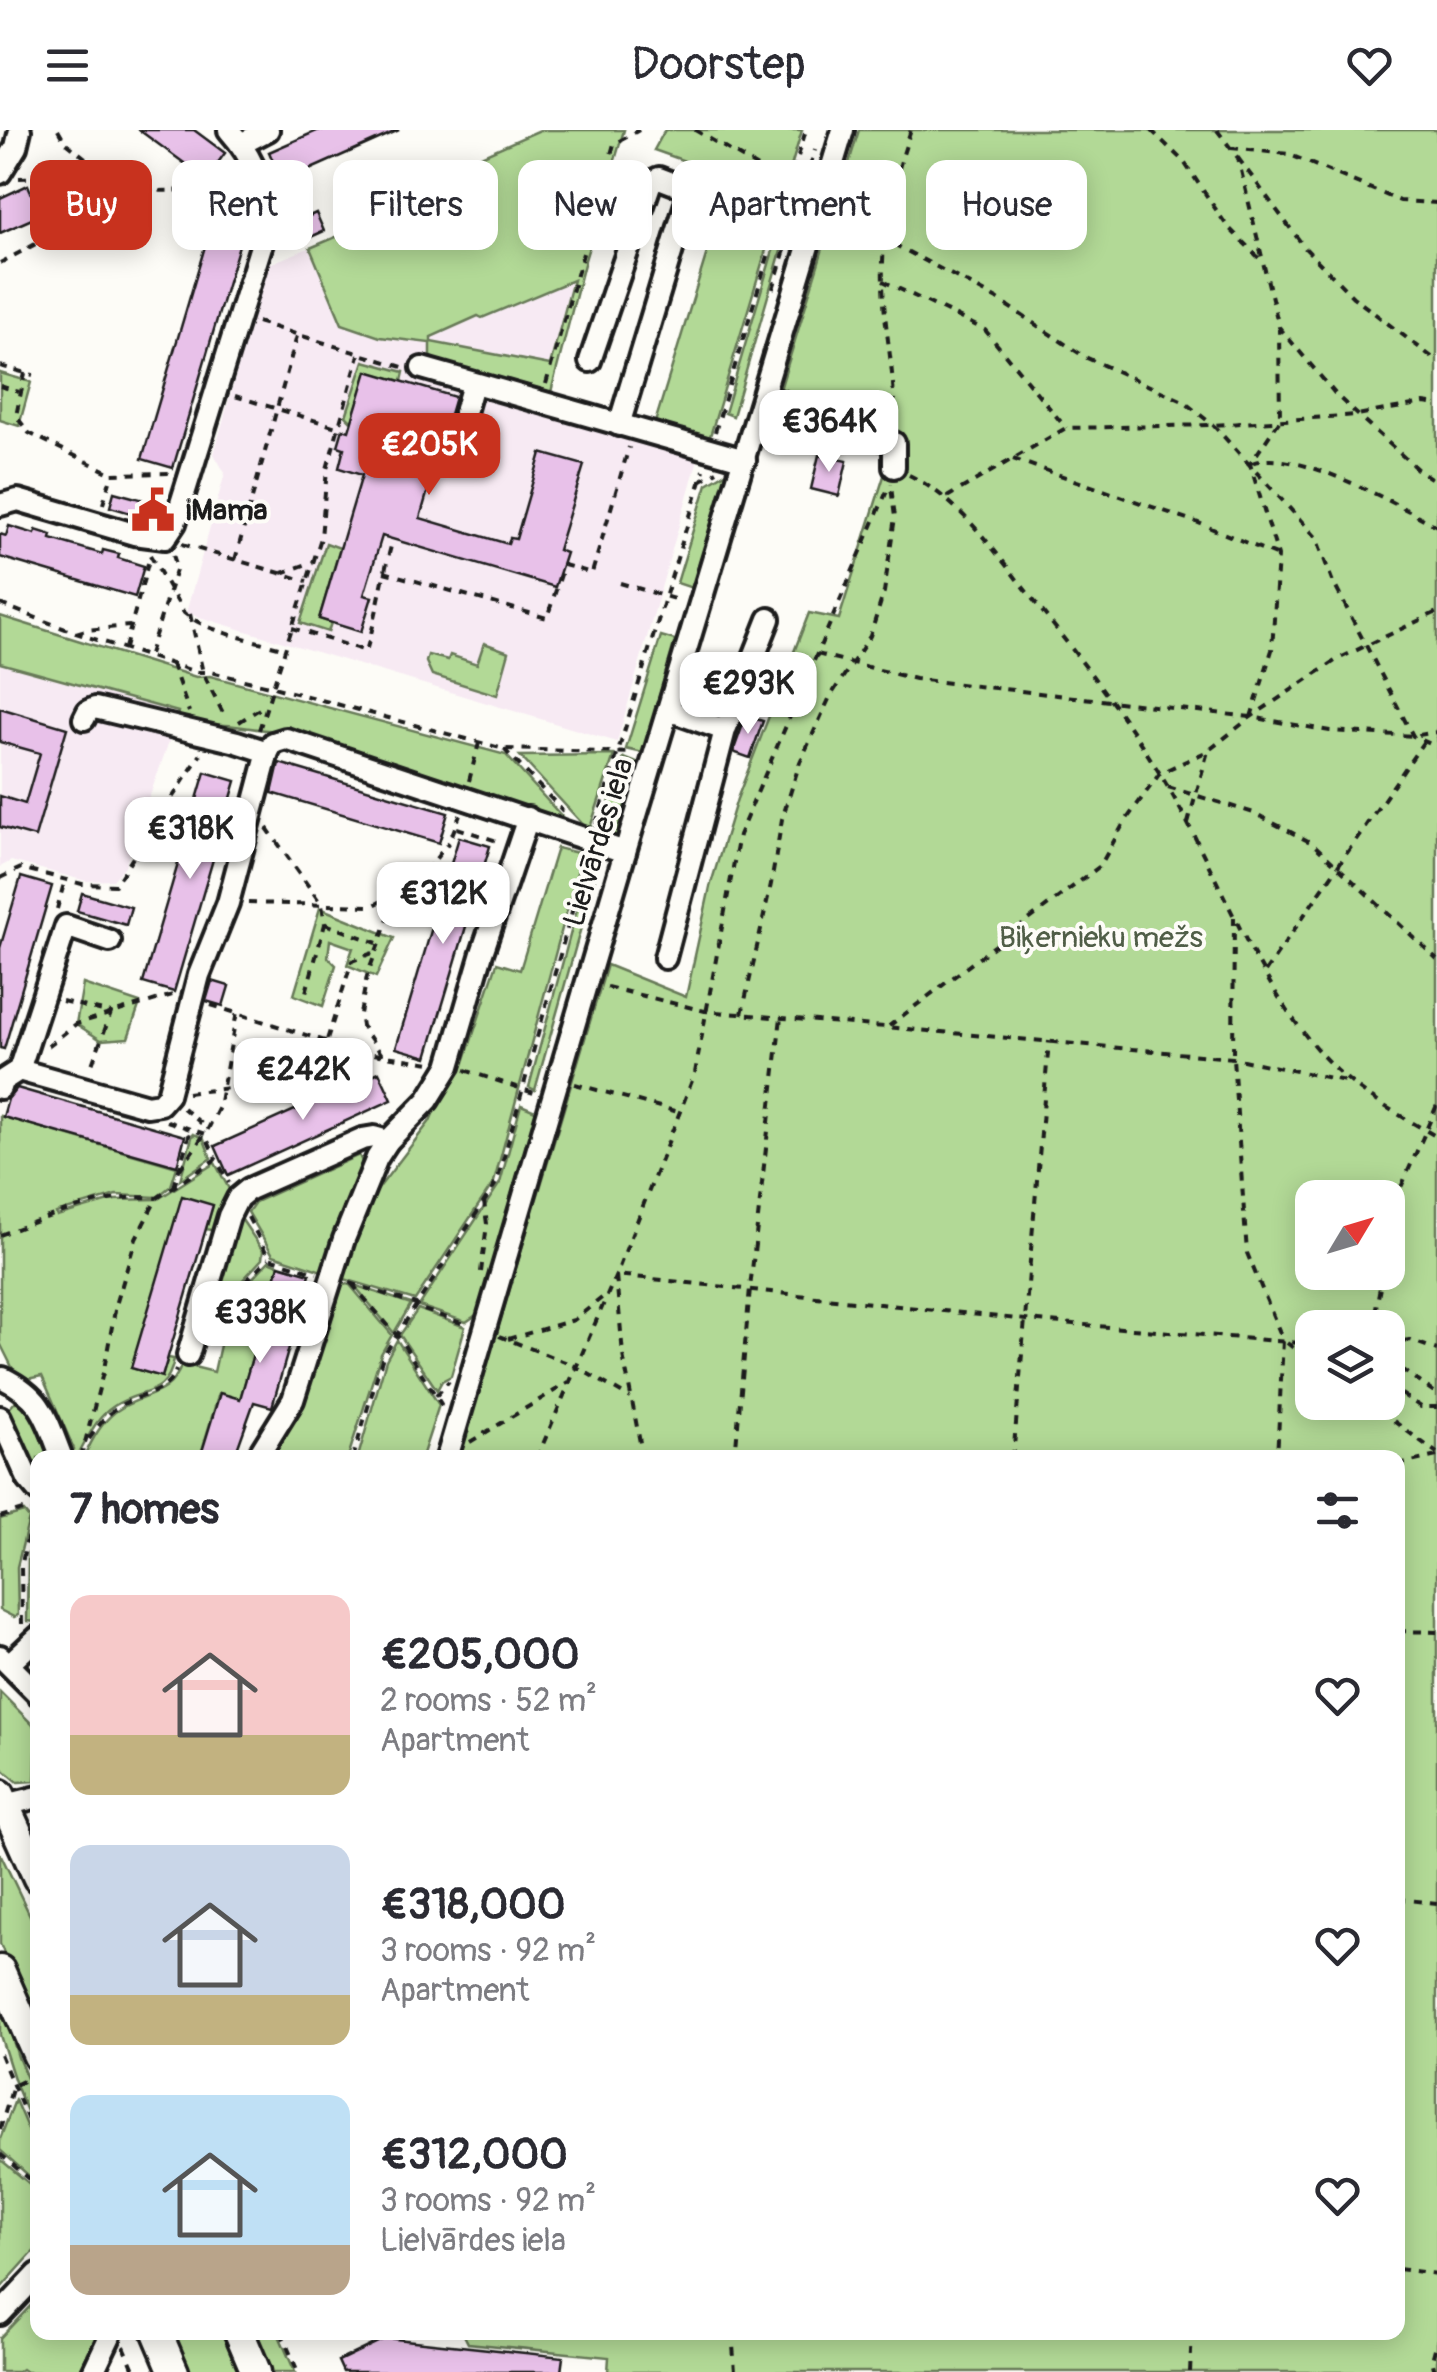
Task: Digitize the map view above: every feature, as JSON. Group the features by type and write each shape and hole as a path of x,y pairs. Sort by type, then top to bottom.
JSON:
{"main road":[{"path":"2,1801 30,1861"},
{"path":"0,1844 30,1871"},
{"path":"0,1970 30,2038"},
{"path":"160,2340 174,2372"},
{"path":"242,2340 256,2372"}],"street":[{"path":"2,173 20,130"},
{"path":"236,144 268,130"},
{"name":"Lielvārdes iela","path":"833,160 842,130"},
{"path":"590,362 651,182 659,178 685,188 688,197 626,430"},
{"path":"0,505 18,500 169,546 260,250"},
{"name":"Lielvārdes iela","path":"450,1450 700,607 726,455 764,396 807,250"},
{"path":"422,368 626,430 726,455"},
{"path":"460,430 474,384"},
{"path":"764,396 894,443 894,467"},
{"path":"666,958 725,730 769,619"},
{"path":"84,719 95,708 262,750"},
{"path":"668,710 725,730"},
{"path":"19,1070 147,1106 160,1104 168,1096 199,975 228,903 253,807 262,750 273,742 286,739 625,852"},
{"path":"262,1450 294,1400 342,1281 360,1196 388,1141 428,1100 449,1066 482,952 528,818"},
{"path":"0,1088 2,1081 19,1070 66,926 110,942"},
{"path":"184,1355 238,1198 362,1139 388,1141"},
{"path":"1,1378 26,1390 38,1404 58,1450"},
{"path":"0,1417 30,1484"},
{"path":"30,1636 4,1660 30,1686"},
{"path":"2,1801 30,1797"},
{"path":"0,2314 30,2282"},
{"path":"93,2372 111,2340"}],"path":[{"path":"58,130 65,142 88,160"},
{"path":"541,403 614,144 639,130"},
{"path":"695,130 746,160"},
{"path":"797,160 806,130"},
{"path":"901,160 912,130"},
{"path":"1151,130 1184,162 1227,226 1262,262"},
{"path":"1216,130 1305,248 1353,298 1437,361"},
{"path":"812,160 816,146"},
{"path":"1230,148 1288,154 1400,201 1437,203"},
{"path":"1238,158 1279,326 1280,420 1250,464"},
{"path":"2,173 16,178 30,176"},
{"path":"152,192 172,191"},
{"path":"0,263 30,246"},
{"path":"355,1450 383,1356 497,1182 665,596 726,455 775,250"},
{"path":"773,289 784,250"},
{"path":"885,250 882,280 896,383 894,443"},
{"path":"905,250 997,299 1085,357 1183,401 1213,425 1316,537 1332,580 1413,736 1437,748"},
{"path":"882,280 985,330 1066,428"},
{"path":"239,316 422,373 422,368"},
{"path":"1279,326 1357,415 1437,482"},
{"path":"235,560 298,336"},
{"path":"262,750 268,704 322,538 327,469 359,355"},
{"path":"0,366 33,375"},
{"path":"25,373 16,416 29,432 112,474 190,472"},
{"path":"0,386 21,393"},
{"path":"216,390 340,428"},
{"path":"947,497 1066,428 1213,425 1357,415 1424,403 1437,405"},
{"path":"384,572 548,618 564,566 592,573 626,430"},
{"path":"1013,458 1196,522 1278,556"},
{"path":"1250,464 1274,458 1366,488 1437,526"},
{"path":"1250,464 1278,556 1272,650 1250,716"},
{"path":"894,467 947,497 1054,626 1110,702 1160,773 1265,972 1314,1046 1351,1082 1437,1137"},
{"path":"97,523 112,474"},
{"path":"541,1450 616,1275 695,1073 738,835 891,483 895,516 884,592 870,636 830,697 800,762 782,819 742,1014"},
{"path":"292,628 366,651 380,606 378,590 393,539"},
{"path":"169,546 307,581"},
{"path":"148,656 177,568 169,546"},
{"path":"124,648 150,555 190,616 202,673 230,728 268,704"},
{"path":"282,574 313,562"},
{"path":"620,583 700,607"},
{"path":"0,604 76,634 202,673 273,687 504,750 618,752"},
{"path":"889,1026 1100,866 1124,823 1160,773 1208,751 1250,716 1338,659 1437,612"},
{"path":"190,616 285,649"},
{"path":"76,634 130,626"},
{"path":"817,654 915,680 1250,716 1330,731 1413,736 1437,732"},
{"path":"0,878 21,868 82,884 115,885 204,751 172,664"},
{"path":"1265,972 1424,741"},
{"path":"464,796 479,742"},
{"path":"504,750 566,814"},
{"path":"1188,823 1208,751"},
{"path":"1168,788 1254,813 1312,843 1437,959"},
{"path":"253,807 322,905 325,924 305,996"},
{"path":"457,828 505,843"},
{"path":"382,1055 362,1026 366,976 388,919 449,842"},
{"path":"66,880 55,918 66,926"},
{"path":"228,903 372,906 396,894 402,897"},
{"path":"1234,912 1233,1058 1248,1253 1283,1340 1278,1450"},
{"path":"325,924 378,944"},
{"path":"307,1064 327,1040 352,960 375,952"},
{"path":"47,1047 76,1024 175,996 199,975"},
{"path":"588,982 704,1011 1233,1058 1351,1082"},
{"path":"43,996 110,1012"},
{"path":"192,1001 362,1052 449,1066 537,1094"},
{"path":"82,1089 110,1012"},
{"path":"180,1169 206,1132 224,1088 237,1012"},
{"path":"736,1450 780,1017"},
{"path":"1014,1450 1049,1041"},
{"path":"168,1096 224,1088 362,1052"},
{"path":"559,1080 682,1113"},
{"path":"168,1096 206,1132 216,1159"},
{"path":"1404,1180 1437,1105"},
{"path":"155,1116 206,1132"},
{"path":"174,1187 192,1129"},
{"path":"0,1235 121,1196 157,1198 136,1238 125,1272 84,1450"},
{"path":"481,1276 487,1224 484,1202"},
{"path":"199,1316 218,1310 269,1258 416,1304 418,1308 508,1339 574,1366 630,1398"},
{"path":"616,1275 1026,1320 1295,1342"},
{"path":"616,1275 630,1398 642,1450"},
{"path":"342,1281 396,1336 441,1404"},
{"path":"508,1339 574,1320 607,1294"},
{"path":"1283,1340 1295,1349"},
{"path":"1405,1341 1437,1350"},
{"path":"86,1442 105,1417 122,1404 164,1388 184,1355"},
{"path":"1405,1372 1437,1394"},
{"path":"458,1450 568,1382"},
{"path":"1405,1396 1421,1406 1437,1408"},
{"path":"1392,1420 1437,1454"},
{"path":"1405,1463 1437,1454"},
{"path":"0,1517 30,1503"},
{"path":"30,1527 21,1568 30,1636"},
{"path":"1405,1631 1437,1632"},
{"path":"1405,1900 1437,1903"},
{"path":"0,2054 30,2125"},
{"path":"0,2129 13,2086 30,2078"},
{"path":"0,2154 30,2179"},
{"path":"1405,2270 1437,2274"},
{"path":"117,2340 136,2372"},
{"path":"284,2340 298,2372"},
{"path":"733,2340 735,2372"},
{"path":"1190,2372 1192,2340"},
{"path":"1435,2372 1432,2360 1437,2342"}],"shaded area":[{"path":"540,130 624,130 615,160 518,160 518,250 588,250 545,415 698,459 617,742 186,613 225,473 214,454 267,262 313,250 313,246 333,238 333,250 498,250 498,160 472,160"},
{"path":"0,663 179,713 125,866 113,880 86,881 11,861 0,867"}],"green space":[{"path":"540,130 624,130 615,160 518,160 518,250 588,250 551,392 433,359 430,343 380,337 342,324 311,250 333,238 333,250 498,250 498,160 472,160","holes":["573,280 550,365 431,342 431,337 478,316 482,318"]},
{"path":"665,130 802,130 793,160 682,160 654,150"},
{"name":"Biķernieku mežs","path":"859,130 1437,130 1437,2372 608,2372 609,2357 466,2340 1405,2340 1405,1450 461,1450 607,965 686,997 710,887 737,799 809,613 839,619 895,441 779,393 822,250 906,250 906,160 850,160"},
{"path":"708,250 766,250 708,443 654,426"},
{"path":"773,250 781,250 733,416 725,413"},
{"path":"364,361 404,372 402,381 367,372 352,422 346,416"},
{"path":"0,373 31,382 19,426 0,420"},
{"path":"727,472 692,588 677,583 707,484"},
{"path":"326,543 340,548 319,619 331,623 328,632 300,623"},
{"path":"0,616 196,677 210,676 506,755 564,819 283,730 176,722 178,712 0,663"},
{"path":"661,636 675,640 643,753 626,749"},
{"path":"484,643 509,652 497,695 432,675 426,662 428,655 448,660 450,655 477,664"},
{"path":"614,755 589,831 520,756"},
{"path":"624,758 637,763 615,839 599,834"},
{"path":"557,848 582,854 494,1182 415,1300 341,1278 368,1202 430,1121 443,1090 461,1071 497,963 520,970"},
{"path":"586,876 595,878 535,1090 529,1087"},
{"path":"320,908 394,938 376,977 347,965 353,948 330,940 328,957 336,965 323,1006 294,995"},
{"path":"83,984 140,1003 128,1038 101,1040 76,1024"},
{"path":"521,1105 540,1113 479,1313 466,1322 419,1306 500,1183"},
{"path":"0,1116 177,1167 171,1186 157,1197 116,1195 56,1213 57,1216 112,1200 158,1199 215,1163 229,1189 215,1231 206,1229 213,1205 131,1368 162,1377 168,1358 174,1359 166,1380 159,1386 107,1411 81,1450 72,1450 42,1376 27,1379 16,1375 0,1343"},
{"path":"193,1134 203,1137 211,1158 180,1180"},
{"path":"359,1155 362,1162 322,1271 273,1255 248,1212 255,1202"},
{"path":"240,1217 263,1251 262,1259 213,1308"},
{"path":"269,1261 279,1265 240,1399 219,1393 202,1450 88,1450 110,1417 162,1390 182,1364 214,1372 227,1314 221,1311"},
{"path":"341,1282 350,1285 392,1335 381,1354 350,1450 274,1450 300,1408"},
{"path":"354,1285 411,1304 394,1333"},
{"path":"418,1309 465,1327 451,1376 437,1390 400,1335"},
{"path":"397,1340 439,1405 424,1450 360,1450 386,1360"},
{"path":"26,1399 55,1450 30,1450 30,1466 7,1411 15,1402"},
{"path":"24,1512 29,1518 17,1567 18,1615 14,1617 0,1610 0,1519"},
{"path":"28,1553 30,1621 27,1621"},
{"path":"0,1692 30,1722 30,1781 18,1782 0,1767"},
{"path":"0,1853 30,1915 30,2013 0,1944"},
{"path":"0,1997 30,2085 30,2118 16,2085 0,2035"},
{"path":"15,2100 30,2135 30,2177 0,2150 0,2139"},
{"path":"0,2159 30,2184 30,2256 0,2289"},
{"path":"30,2306 30,2340 97,2340 86,2372 0,2372 0,2338"},
{"path":"172,2340 230,2340 244,2372 186,2372"},
{"path":"257,2340 281,2340 295,2372 268,2372"}],"building":[{"path":"139,130 194,130 225,153 220,160 180,160"},
{"path":"319,130 399,130 313,168 313,160 272,160 269,152"},
{"path":"28,185 30,220 0,233 0,198"},
{"path":"316,213 324,231 313,236"},
{"path":"204,250 238,250 173,468 142,459"},
{"path":"367,371 455,397 420,518 508,544 510,538 516,539 541,453 584,465 558,550 566,553 555,587 382,536 364,595 372,597 361,632 319,619 362,475 339,468 344,448 338,446 343,429 349,431"},
{"path":"819,455 847,461 839,496 811,489"},
{"path":"114,492 162,505 158,521 110,507"},
{"path":"9,526 35,534 36,530 52,535 51,539 102,554 103,550 119,554 118,558 144,566 135,597 0,557 0,534 6,536"},
{"path":"0,708 67,728 35,837 0,827 0,796 25,804 40,753 0,742"},
{"path":"746,716 763,721 750,758 733,752"},
{"path":"279,763 448,813 439,843 272,793"},
{"path":"205,772 236,781 174,992 143,983"},
{"path":"459,837 490,846 427,1057 396,1048"},
{"path":"21,877 52,886 4,1049 0,1048 0,948"},
{"path":"82,893 131,907 126,925 77,911"},
{"path":"212,981 229,986 223,1006 206,1001"},
{"path":"379,1072 392,1100 228,1175 215,1146"},
{"path":"17,1088 185,1136 177,1166 3,1117 8,1099"},
{"path":"182,1196 213,1205 162,1377 131,1368"},
{"path":"279,1265 310,1274 272,1407 254,1402 237,1450 202,1450 220,1393 240,1399"},
{"path":"382,2340 563,2357 561,2372 343,2372 338,2361"}],"place":[{"name":"iMama","path":"153,510"}]}
